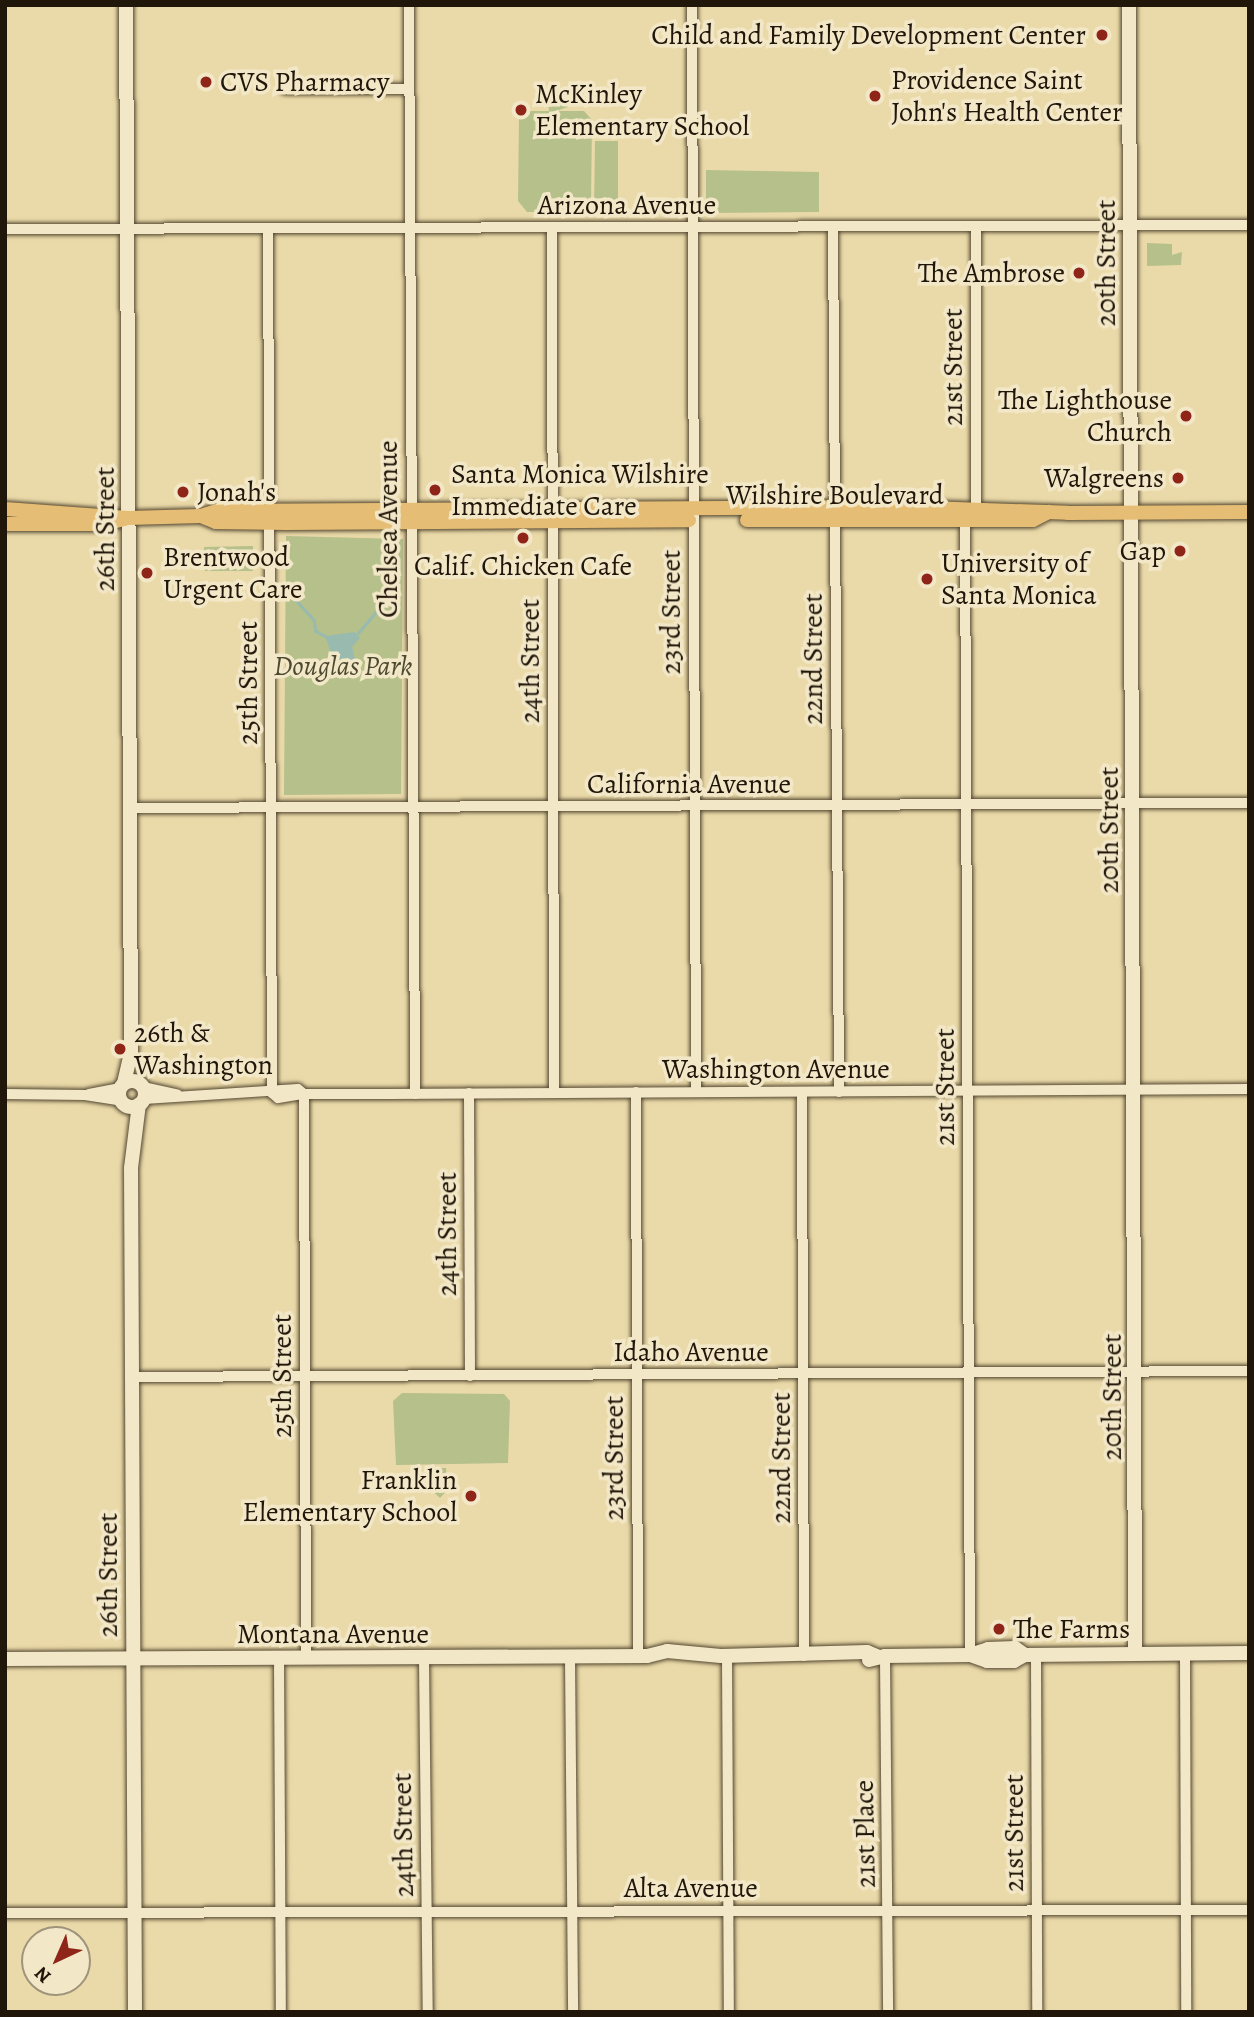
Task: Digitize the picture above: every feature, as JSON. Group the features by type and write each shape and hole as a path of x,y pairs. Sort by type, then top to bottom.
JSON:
{"main road":[{"name":"Wilshire Boulevard","path":"835,515 981,508 1049,512 1249,512"},
{"path":"965,519 981,508"},
{"name":"Wilshire Boulevard","path":"5,509 128,517 201,516 216,511 269,518 835,515 1033,520 1049,512"},
{"name":"Wilshire Boulevard","path":"5,524 104,524 128,517"}],"street":[{"name":"26th Street","path":"127,5 131,1053 136,1057 132,1094 135,2012"},
{"name":"Chelsea Avenue","path":"409,5 409,516 415,1094"},
{"name":"23rd Street","path":"692,5 696,1092"},
{"name":"20th Street","path":"1129,5 1137,1371 1135,1654"},
{"path":"285,89 408,89"},
{"name":"Arizona Avenue","path":"5,229 1249,225"},
{"name":"22nd Street","path":"833,226 839,1092"},
{"name":"21st Street","path":"975,226 981,508"},
{"name":"24th Street","path":"552,229 554,1093"},
{"name":"25th Street","path":"268,230 272,1093"},
{"name":"21st Street","path":"965,519 970,1655"},
{"name":"California Avenue","path":"130,808 1249,803"},
{"name":"Washington Avenue","path":"5,1094 272,1093 298,1089 304,1094 415,1094 1249,1089"},
{"name":"23rd Street","path":"636,1092 638,1656"},
{"name":"22nd Street","path":"802,1092 804,1656"},
{"name":"24th Street","path":"469,1093 470,1376"},
{"name":"25th Street","path":"304,1094 306,1658"},
{"name":"Idaho Avenue","path":"133,1377 1249,1371"},
{"name":"Montana Avenue","path":"5,1659 662,1656 667,1651 707,1656 804,1656 815,1660 970,1655 1000,1661 1030,1655 1249,1653"},
{"path":"1185,1654 1186,2012"},
{"name":"21st Street","path":"1030,1655 1037,2012"},
{"path":"727,1656 729,2012"},
{"name":"21st Place","path":"881,1656 888,2012"},
{"path":"570,1657 573,2012"},
{"path":"279,1658 281,2012"},
{"name":"24th Street","path":"424,1658 428,2012"},
{"name":"Alta Avenue","path":"5,1913 1249,1909"}],"green space":[{"path":"568,94 568,107 556,111 584,111 592,120 591,205 584,211 527,212 518,201 519,117 526,111 549,111 547,95"},
{"path":"595,141 618,141 618,212 594,212"},
{"path":"706,170 819,172 819,212 706,213"},
{"path":"1147,243 1172,244 1172,255 1182,252 1181,265 1147,266"},
{"name":"Douglas Park","path":"286,536 403,539 401,794 284,795"},
{"path":"253,546 253,571 205,571 204,547"},
{"path":"402,1393 504,1394 510,1401 508,1463 396,1465 393,1401"},
{"path":"428,1468 446,1468 448,1489 440,1498 428,1487"}],"water":[{"path":"355,632 360,638 352,647 356,664 339,675 325,636"}],"waterway":[{"path":"296,593 296,600 314,620 316,631 325,636"},
{"path":"358,633 386,600"}],"place":[{"name":"Child and Family Development Center","path":"1102,35"},
{"name":"CVS Pharmacy","path":"206,82"},
{"name":"Providence Saint John's Health Center","path":"875,96"},
{"name":"McKinley Elementary School","path":"521,110"},
{"name":"The Ambrose","path":"1079,273"},
{"name":"The Lighthouse Church","path":"1186,416"},
{"name":"Walgreens","path":"1178,478"},
{"name":"Santa Monica Wilshire Immediate Care","path":"435,490"},
{"name":"Jonah's","path":"183,492"},
{"name":"Calif. Chicken Cafe","path":"523,538"},
{"name":"Gap","path":"1180,551"},
{"name":"Brentwood Urgent Care","path":"147,573"},
{"name":"University of Santa Monica","path":"927,579"},
{"name":"26th & Washington","path":"120,1049"},
{"name":"Franklin Elementary School","path":"471,1496"},
{"name":"The Farms","path":"999,1629"}]}
